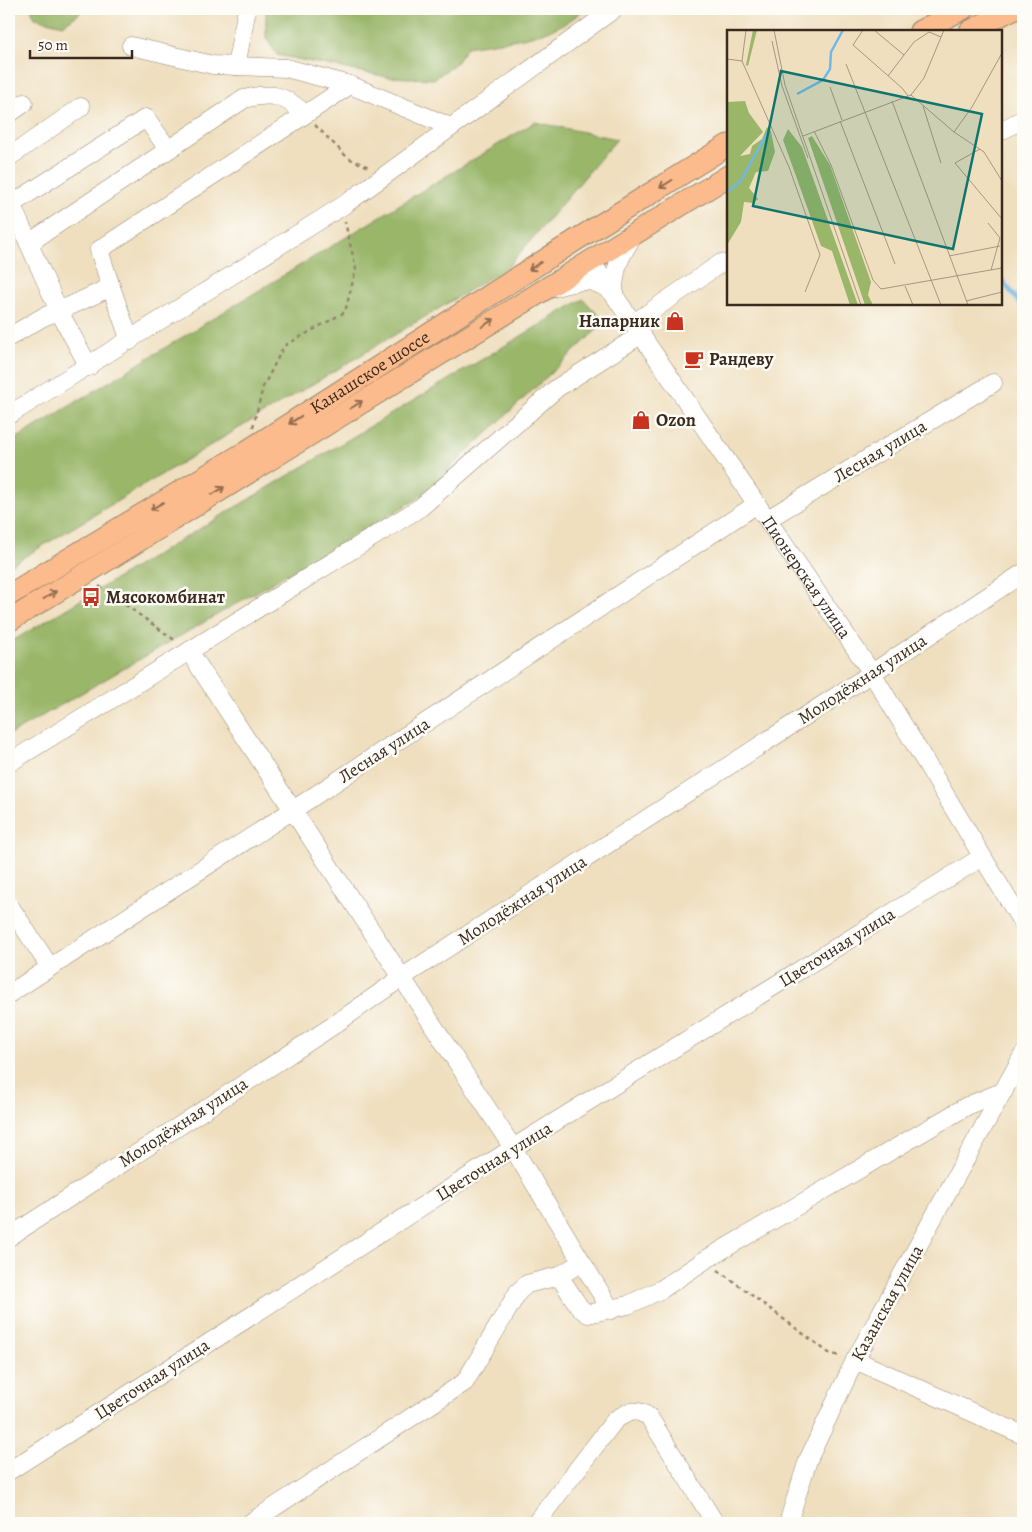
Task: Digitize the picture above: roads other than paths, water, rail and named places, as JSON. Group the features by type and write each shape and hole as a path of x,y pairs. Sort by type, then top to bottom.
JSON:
{"main road":[{"path":"922,30 962,9"},
{"path":"972,30 1013,9"},
{"name":"Канашское шоссе","path":"9,595 247,451 727,146"},
{"name":"Канашское шоссе","path":"9,621 727,177"},
{"name":"Пионерская улица","path":"576,240 590,260"}],"street":[{"path":"236,66 247,9"},
{"path":"9,415 89,367 344,205 614,9"},
{"path":"131,46 214,65 286,68 350,85 451,127"},
{"path":"130,341 98,250 350,85"},
{"path":"28,243 244,99 264,94 290,100 305,114"},
{"path":"9,114 24,103"},
{"path":"9,157 81,107"},
{"path":"89,367 59,311 11,202 146,118 168,149"},
{"path":"1002,130 1023,119"},
{"path":"614,294 614,273 619,257 636,232"},
{"name":"Пионерская улица","path":"590,260 872,673 1023,924"},
{"path":"9,763 421,507 557,388 638,329 721,263"},
{"path":"537,293 588,280 598,282 614,294"},
{"path":"9,337 43,317 111,287"},
{"name":"Лесная улица","path":"768,519 993,383"},
{"name":"Лесная улица","path":"9,994 293,810 757,504"},
{"name":"Молодёжная улица","path":"13,1230 322,1032 401,978 1023,573"},
{"path":"189,650 513,1148 612,1310"},
{"name":"Цветочная улица","path":"9,1471 513,1148 982,857"},
{"path":"9,905 50,967"},
{"name":"Казанская улица","path":"788,1523 808,1460 855,1360 1023,1055"},
{"path":"559,1276 580,1308 588,1314 628,1305 662,1289 705,1260 967,1106 1004,1091"},
{"path":"250,1523 465,1382 518,1292 527,1284 559,1276 582,1262"},
{"path":"855,1360 1023,1435"},
{"path":"536,1523 615,1420 630,1411 640,1411 649,1417 715,1523"}],"waterway":[{"path":"1002,280 1023,307"}],"place":[{"name":"Напарник","path":"675,321"},
{"name":"Рандеву","path":"694,359"},
{"name":"Ozon","path":"641,420"},
{"name":"Мясокомбинат","path":"91,597"}]}
